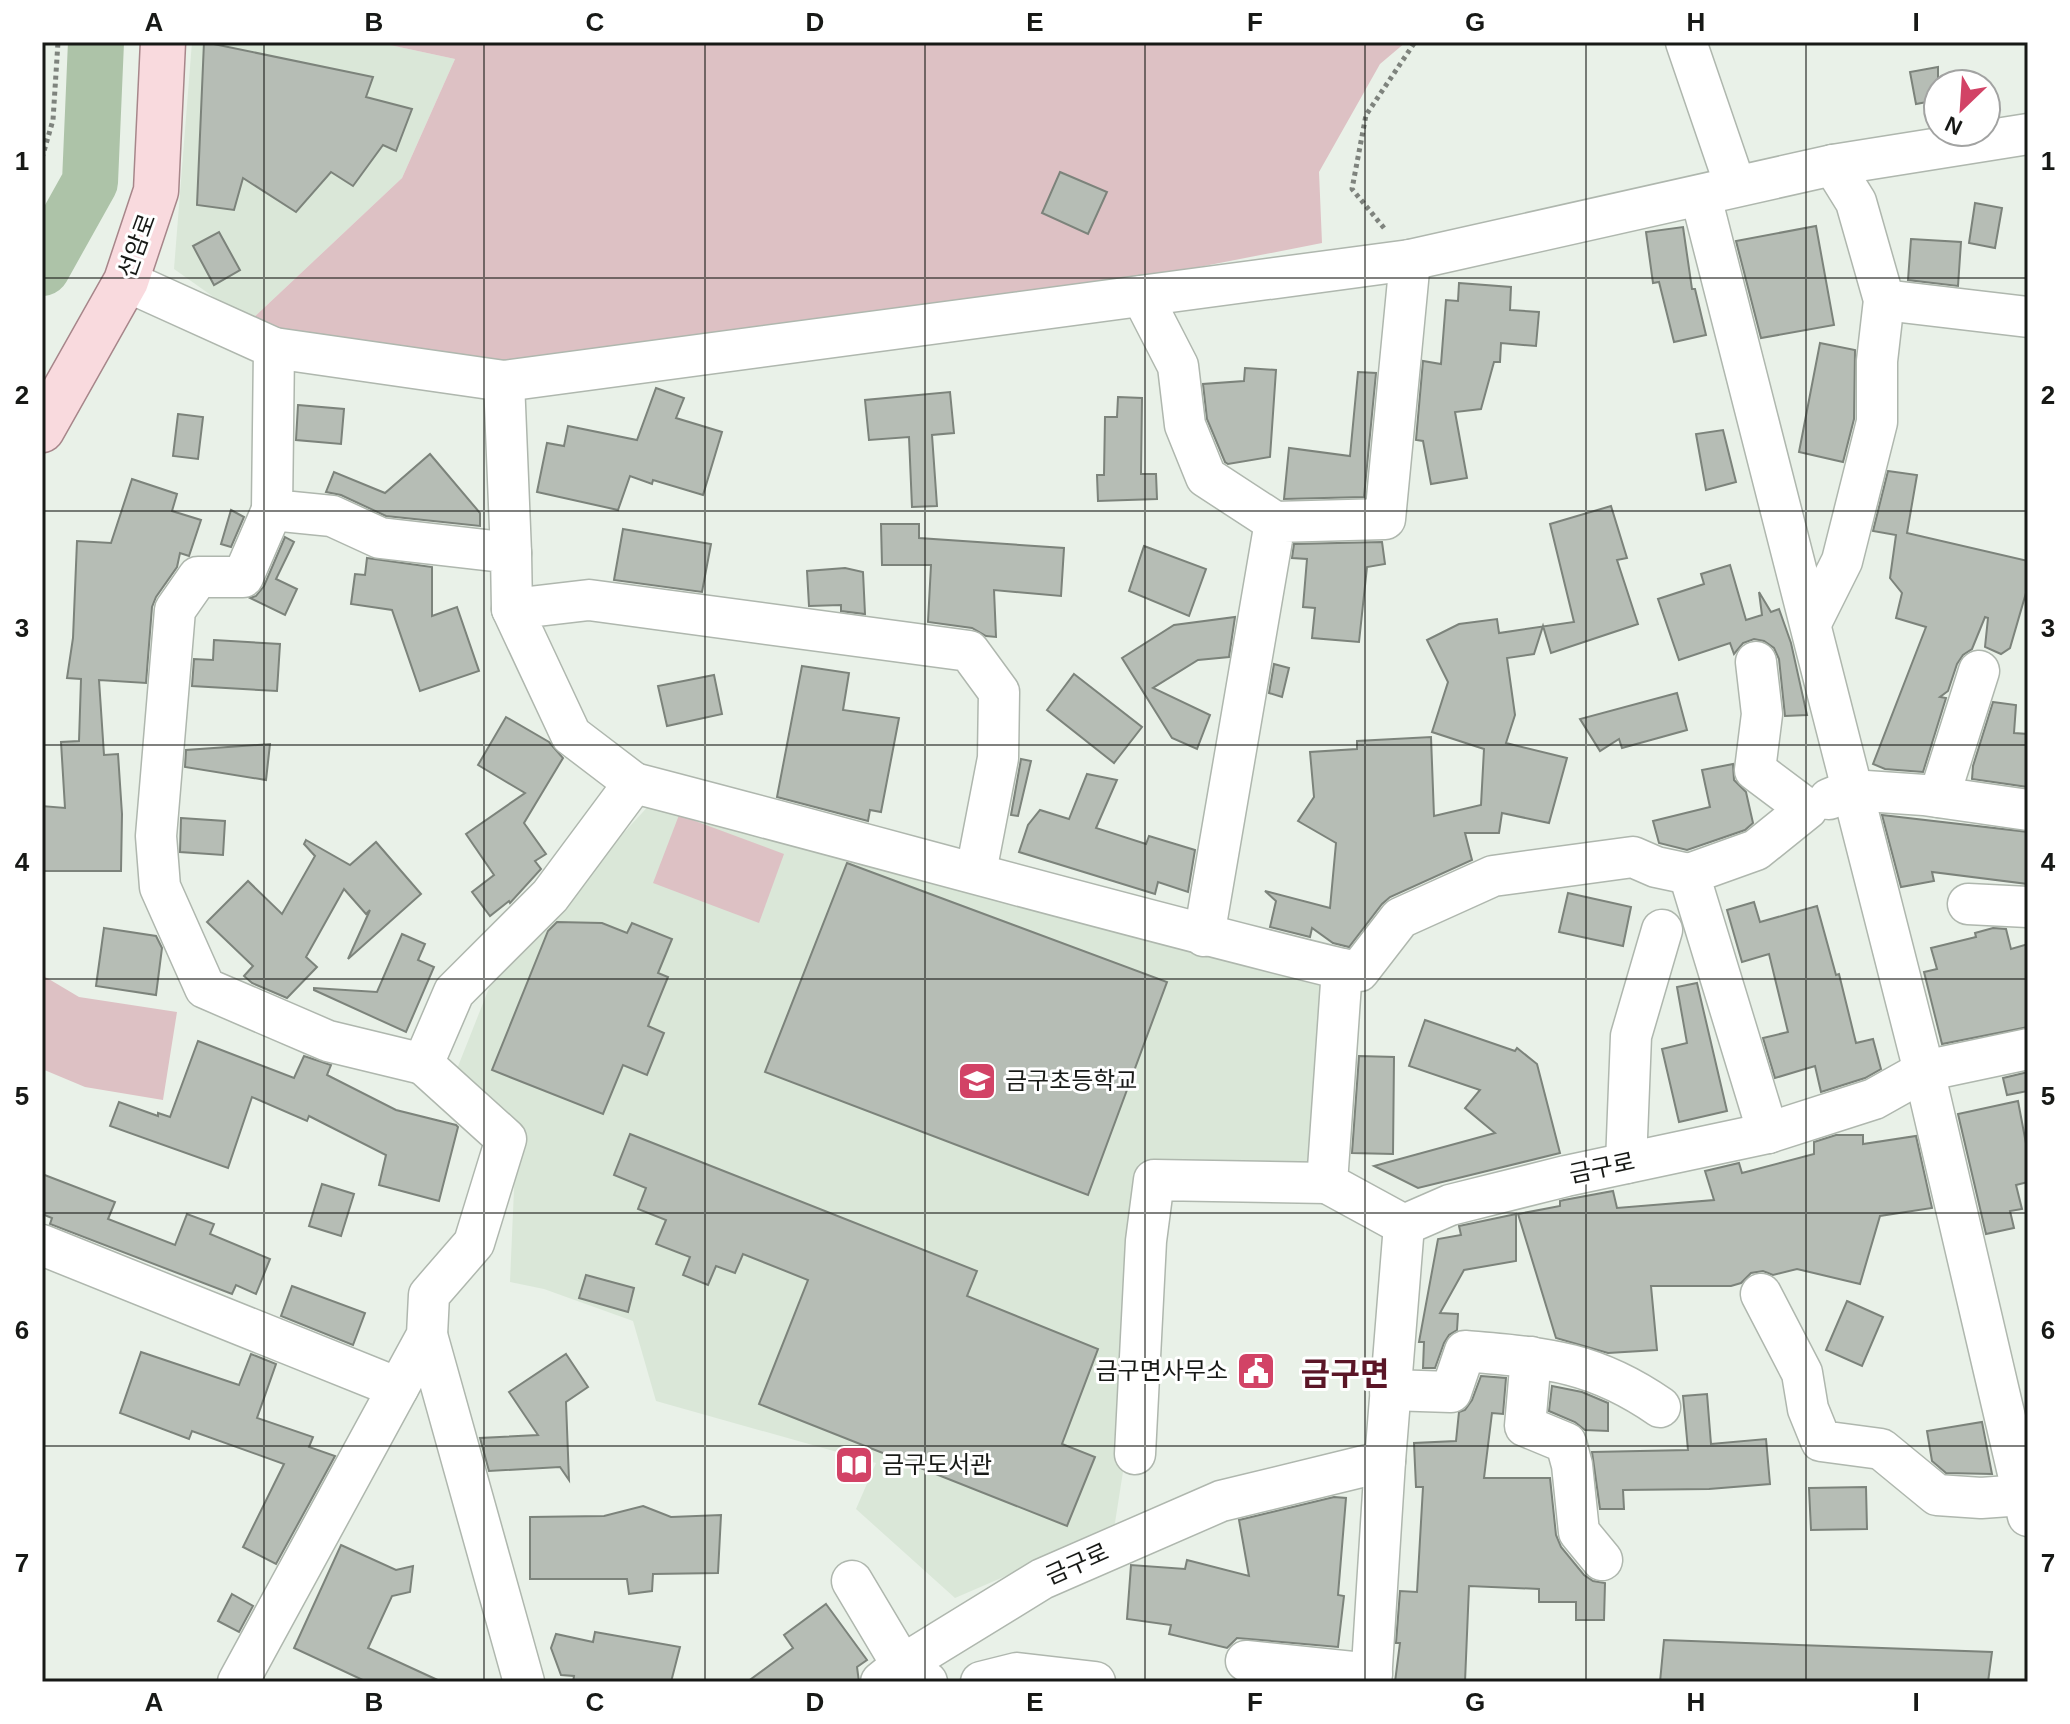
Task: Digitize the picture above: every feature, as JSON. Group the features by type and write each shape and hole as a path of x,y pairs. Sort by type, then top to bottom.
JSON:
{"main road":[{"name":"선암로","path":"42,430 126,281 156,191 163,42"}],"street":[{"path":"1686,42 1811,623 1924,1071 2025,1506 1981,1498 1937,1495 1881,1449 1821,1441 1808,1409 1802,1373 1761,1294"},
{"path":"126,281 274,348 504,381 1410,260 1833,165 2028,134"},
{"path":"1811,623 1842,561 1877,422 1877,361 1884,300 1856,202 1833,165"},
{"path":"1142,296 1178,366 1185,425 1206,477 1275,522 1385,519 1410,260"},
{"path":"1884,300 2028,317"},
{"path":"274,348 272,510 243,577 198,577 175,610 156,836 160,887 205,988 328,1041 423,1064 506,1139 474,1243 429,1295 427,1335 524,1682"},
{"path":"504,381 512,609 571,735 634,783 976,872 1204,936 1359,971 1400,918 1493,876 1633,857 1656,867 1689,874 1756,850 1807,809 1851,790 1939,797 2028,810"},
{"path":"272,510 332,516 380,538 511,553"},
{"path":"1204,936 1275,522"},
{"path":"512,609 589,600 969,651 999,692 998,758 976,872"},
{"path":"1756,662 1762,714 1755,770 1807,809"},
{"path":"1939,797 1979,671"},
{"path":"423,1064 454,992 550,896 634,783"},
{"path":"1689,874 1768,1133"},
{"path":"1968,904 2028,907"},
{"path":"1626,1163 1631,1036 1662,930"},
{"path":"1327,1183 1342,969"},
{"name":"금구로","path":"1404,1225 1450,1205 1768,1133 1874,1099 1924,1071 2028,1049"},
{"path":"1135,1454 1146,1241 1154,1180 1327,1183 1404,1225 1372,1678 1246,1661"},
{"path":"42,1245 398,1388"},
{"path":"238,1682 427,1335"},
{"path":"1390,1390 1451,1392 1465,1351 1531,1357 1586,1368 1632,1388 1660,1407"},
{"path":"1531,1357 1525,1426 1566,1443 1572,1465 1579,1532 1602,1560"},
{"name":"금구로","path":"903,1676 1042,1579 1221,1501 1385,1461"},
{"path":"852,1581 903,1676"},
{"path":"981,1682 1017,1673 1095,1682"}],"path":[{"path":"42,158 53,120 58,42"},
{"path":"1410,260 1352,189 1366,115 1415,42"}],"shaded area":[{"path":"192,42 376,42 455,59 402,178 249,322 174,269"},
{"path":"376,42 1406,42 1380,64 1319,172 1322,243 953,315 511,368 319,343 249,322 402,178 455,59"},
{"path":"653,801 1332,986 1324,1200 1166,1198 1114,1529 955,1598 856,1509 876,1463 656,1401 633,1321 544,1289 510,1282 517,1120 451,1084 495,973"},
{"path":"679,815 784,854 759,923 653,883"},
{"path":"42,975 79,997 177,1012 163,1100 85,1087 42,1069"}],"building":[{"path":"204,42 373,77 366,97 412,109 396,151 383,145 353,186 331,172 296,212 243,178 234,210 197,205"},
{"path":"1922,70 1922,103 1916,104 1910,72"},
{"path":"1060,172 1107,192 1088,234 1042,213"},
{"path":"1975,203 2002,208 1995,248 1969,243"},
{"path":"1816,226 1834,325 1761,338 1736,241"},
{"path":"1683,227 1692,289 1695,289 1706,335 1674,342 1659,282 1653,283 1646,232"},
{"path":"219,232 240,270 214,285 193,246"},
{"path":"1911,239 1961,242 1958,286 1908,280"},
{"path":"1459,283 1511,287 1510,310 1539,312 1536,346 1501,343 1500,362 1494,362 1481,409 1455,412 1467,478 1431,484 1423,441 1416,440 1423,361 1441,364 1446,300 1458,301"},
{"path":"1820,343 1855,350 1854,419 1843,462 1799,452"},
{"path":"1245,368 1276,370 1270,457 1228,464 1207,419 1203,384 1244,381"},
{"path":"1358,372 1376,373 1364,497 1284,499 1289,448 1350,456"},
{"path":"656,388 684,398 676,418 722,432 703,495 630,476 618,510 537,492 547,443 564,446 568,426 637,440"},
{"path":"950,392 954,433 932,435 937,506 912,507 909,437 869,440 865,400"},
{"path":"1118,397 1142,398 1141,474 1156,474 1157,499 1098,501 1097,475 1104,475 1105,417 1117,417"},
{"path":"298,405 344,409 341,444 296,440"},
{"path":"178,414 203,417 198,459 173,456"},
{"path":"1723,430 1736,482 1706,490 1696,434"},
{"path":"430,454 480,513 480,526 386,516 341,495 326,492 334,472 385,493"},
{"path":"1888,471 1917,475 1907,533 2028,561 2028,586 2010,648 2001,654 1985,647 1988,618 1985,617 1972,649 1957,664 1948,691 1940,697 1946,698 1923,772 1885,769 1873,764 1926,627 1896,618 1902,593 1890,578 1896,535 1873,531"},
{"path":"132,479 177,494 172,511 201,520 189,556 180,553 177,567 152,607 146,683 99,680 104,755 118,754 122,814 121,871 42,871 42,806 65,808 61,742 79,741 81,679 67,678 73,638 77,541 111,543"},
{"path":"1611,506 1627,558 1617,560 1638,624 1551,653 1543,627 1574,622 1550,524"},
{"path":"231,510 244,517 231,547 221,544"},
{"path":"881,524 919,524 919,538 1064,548 1061,596 994,590 996,637 986,636 972,628 928,622 931,565 882,565"},
{"path":"623,529 711,544 702,592 614,580"},
{"path":"285,537 294,542 276,579 297,589 285,615 250,598 264,586"},
{"path":"1382,542 1385,564 1367,567 1359,642 1312,638 1315,608 1303,607 1307,559 1292,558 1294,544"},
{"path":"1144,546 1206,569 1189,616 1129,591"},
{"path":"367,558 432,567 432,616 457,607 479,671 420,691 392,610 351,604 355,574 365,575"},
{"path":"1730,565 1746,620 1762,615 1759,592 1771,612 1779,609 1791,643 1807,715 1785,716 1779,659 1774,648 1764,641 1754,639 1743,643 1734,654 1730,643 1679,660 1658,599 1704,584 1701,574"},
{"path":"845,568 863,572 865,614 841,611 841,605 809,606 807,571"},
{"path":"1235,617 1229,657 1198,660 1153,688 1210,715 1197,749 1172,738 1122,658 1174,625"},
{"path":"1497,619 1499,633 1543,627 1534,654 1507,658 1515,715 1506,743 1567,758 1549,823 1502,813 1499,833 1465,833 1472,860 1390,897 1349,947 1333,943 1312,928 1310,937 1270,927 1276,901 1265,891 1330,908 1336,843 1298,821 1314,797 1310,752 1357,749 1357,741 1431,737 1434,816 1481,805 1484,749 1432,732 1448,682 1427,640 1459,624"},
{"path":"214,640 280,644 277,691 192,686 194,659 213,660"},
{"path":"1274,664 1289,668 1282,697 1269,693"},
{"path":"802,666 849,673 843,710 899,718 881,812 870,810 868,821 777,797"},
{"path":"1074,674 1142,727 1114,763 1047,710"},
{"path":"714,675 722,714 667,726 658,686"},
{"path":"1677,693 1687,730 1622,748 1619,739 1600,751 1580,719"},
{"path":"1993,702 2016,705 2014,733 2028,734 2028,787 1972,779 1973,766"},
{"path":"506,717 549,742 563,758 524,823 546,854 535,861 541,869 510,903 490,916 472,892 494,875 466,834 525,793 478,765"},
{"path":"270,744 266,780 185,767 186,750"},
{"path":"1021,759 1031,761 1018,816 1011,815"},
{"path":"1733,764 1734,780 1746,792 1753,823 1745,830 1687,850 1659,843 1653,821 1710,807 1702,770"},
{"path":"1087,774 1117,780 1096,828 1146,844 1149,836 1195,850 1188,892 1158,882 1155,894 1019,852 1028,825 1040,810 1069,819"},
{"path":"1882,815 2028,832 2028,884 1932,872 1934,881 1901,887"},
{"path":"181,818 225,821 223,855 180,852"},
{"path":"306,840 350,865 376,842 421,894 348,959 370,910 366,914 344,889 306,957 317,967 287,998 252,983 244,976 253,966 207,922 248,881 282,914 315,856 304,844"},
{"path":"847,863 1167,982 1088,1195 765,1072"},
{"path":"1568,893 1631,907 1623,946 1559,932"},
{"path":"1754,902 1760,922 1817,906 1836,975 1839,974 1856,1043 1873,1039 1881,1069 1865,1078 1821,1092 1815,1066 1775,1078 1763,1038 1788,1032 1769,954 1742,962 1727,910"},
{"path":"557,922 602,923 627,933 632,923 672,939 658,973 668,977 648,1026 664,1033 647,1075 623,1065 603,1114 492,1070 548,931"},
{"path":"104,928 156,936 162,948 156,995 96,986"},
{"path":"1993,928 2006,929 2011,949 2028,944 2028,1027 1942,1044 1924,972 1937,969 1931,948 1976,937 1975,933"},
{"path":"402,934 425,944 418,960 434,967 406,1032 314,990 377,992"},
{"path":"1697,983 1727,1111 1679,1122 1662,1049 1687,1043 1677,987"},
{"path":"1425,1020 1515,1051 1517,1048 1537,1064 1560,1153 1418,1188 1374,1166 1495,1133 1465,1108 1480,1090 1409,1066"},
{"path":"198,1041 294,1078 304,1056 331,1065 327,1075 396,1110 456,1125 439,1201 379,1185 386,1155 309,1116 307,1121 252,1097 228,1168 110,1126 119,1102 158,1116 158,1113 170,1117"},
{"path":"1359,1056 1394,1057 1393,1154 1352,1153"},
{"path":"2028,1072 2028,1091 2007,1095 2003,1078"},
{"path":"2018,1101 2028,1154 2028,1182 2016,1185 2022,1209 2010,1211 2014,1228 1986,1234 1958,1114"},
{"path":"630,1134 977,1271 967,1296 1098,1349 1062,1444 1095,1457 1067,1526 759,1404 808,1280 743,1254 735,1273 716,1266 708,1285 683,1275 690,1257 656,1244 666,1220 638,1209 646,1188 614,1175"},
{"path":"1836,1135 1863,1135 1863,1144 1916,1136 1932,1208 1880,1216 1860,1284 1797,1269 1773,1275 1763,1271 1751,1273 1741,1283 1731,1286 1651,1286 1657,1350 1608,1353 1556,1338 1518,1214 1560,1206 1560,1201 1564,1200 1613,1191 1617,1208 1714,1200 1705,1171 1739,1163 1742,1173 1814,1154 1814,1142"},
{"path":"42,1174 115,1202 108,1219 175,1245 187,1214 214,1224 210,1234 270,1259 256,1294 236,1285 232,1294 50,1224 52,1218 42,1214"},
{"path":"322,1184 354,1194 341,1236 309,1226"},
{"path":"1516,1214 1516,1261 1464,1270 1440,1313 1458,1314 1457,1330 1444,1343 1435,1368 1423,1368 1424,1342 1419,1342 1438,1239 1461,1235 1459,1226"},
{"path":"586,1275 634,1288 628,1312 579,1298"},
{"path":"292,1286 365,1313 353,1345 281,1316"},
{"path":"1847,1301 1883,1317 1862,1366 1826,1350"},
{"path":"141,1352 239,1385 251,1354 276,1364 257,1418 313,1437 309,1447 335,1456 276,1564 243,1547 284,1464 192,1431 189,1439 120,1413"},
{"path":"566,1354 588,1387 566,1402 569,1480 560,1467 489,1471 480,1438 538,1435 509,1392"},
{"path":"1481,1376 1506,1378 1503,1414 1492,1413 1484,1478 1550,1478 1556,1535 1561,1547 1584,1575 1593,1581 1605,1583 1604,1620 1576,1620 1576,1602 1539,1602 1539,1589 1469,1586 1465,1682 1395,1682 1400,1643 1396,1643 1400,1591 1417,1592 1423,1487 1416,1487 1414,1443 1456,1441 1459,1412 1465,1410 1472,1400"},
{"path":"1552,1386 1582,1392 1608,1403 1608,1431 1585,1430 1575,1422 1549,1411"},
{"path":"1707,1394 1711,1444 1766,1439 1770,1484 1709,1489 1623,1490 1624,1509 1600,1509 1592,1452 1688,1450 1683,1396"},
{"path":"1982,1422 1992,1474 1946,1473 1932,1461 1927,1431"},
{"path":"1866,1487 1867,1529 1811,1530 1809,1488"},
{"path":"1334,1497 1346,1498 1338,1595 1344,1596 1338,1647 1237,1638 1227,1648 1169,1634 1171,1625 1127,1619 1131,1565 1185,1569 1187,1560 1249,1576 1239,1520"},
{"path":"643,1506 671,1517 721,1515 718,1573 653,1574 652,1591 629,1594 627,1579 530,1579 530,1517 604,1516"},
{"path":"341,1545 396,1570 413,1566 410,1592 392,1596 368,1648 442,1682 367,1682 294,1648"},
{"path":"232,1594 253,1606 239,1632 218,1621"},
{"path":"826,1604 867,1660 857,1667 859,1682 747,1682 793,1648 784,1635"},
{"path":"595,1632 680,1647 671,1682 573,1682 574,1676 561,1675 551,1648 556,1634 593,1642"},
{"path":"1664,1640 1992,1652 1988,1682 1660,1682"}],"waterway":[{"path":"42,268 90,182 96,42"}],"place":[{"name":"금구초등학교","path":"977,1081"},
{"name":"금구면사무소","path":"1256,1371"},
{"name":"금구도서관","path":"854,1465"}],"district":[{"name":"금구면","path":"1345,1374"}]}
